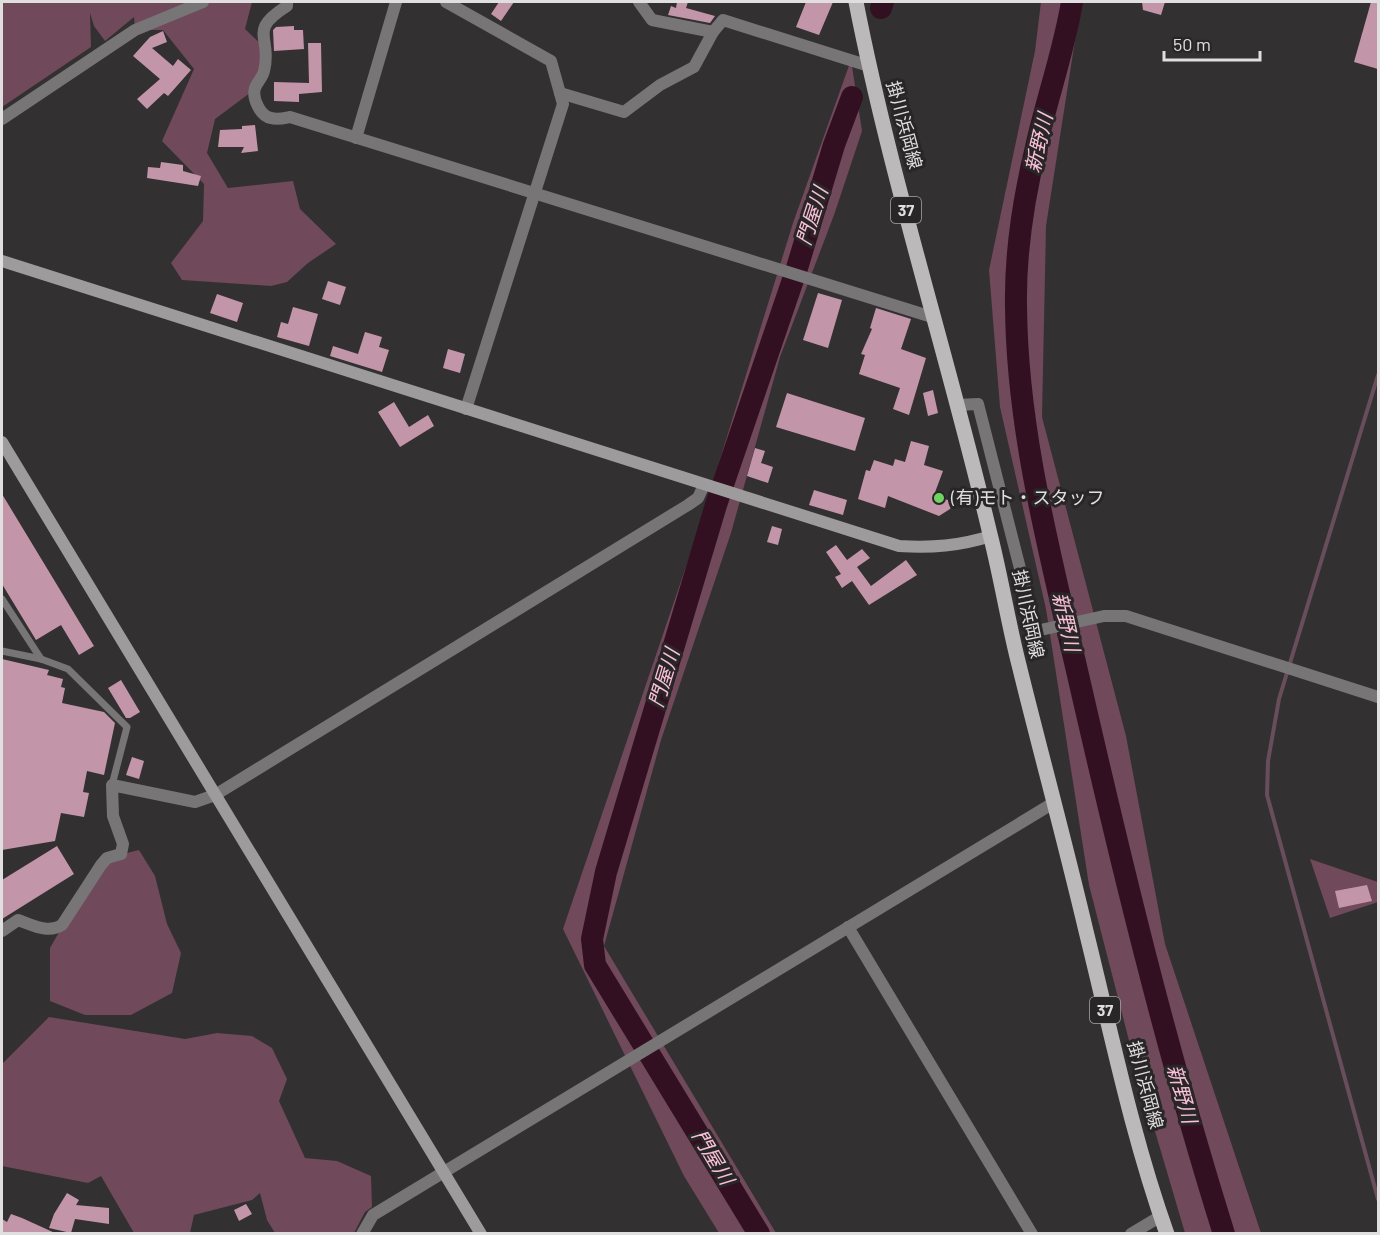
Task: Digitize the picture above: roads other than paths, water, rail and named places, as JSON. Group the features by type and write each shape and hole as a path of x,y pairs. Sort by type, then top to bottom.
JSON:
{"main road":[{"name":"掛川浜岡線","path":"856,2 869,66 932,317 958,405 991,536 1018,664 1055,802 1119,1068 1167,1233"}],"street":[{"path":"2,119 135,30 203,2"},
{"path":"287,2 287,6 269,18 263,27 264,70 254,90 256,103 265,116 273,119 290,117 932,317"},
{"path":"356,138 396,2"},
{"path":"447,2 551,61 563,104 536,195 466,409"},
{"path":"639,2 652,20 713,32"},
{"path":"560,93 624,112 660,85 694,67 713,32 723,20 869,66"},
{"path":"2,261 899,546 930,548 958,546 991,536"},
{"path":"958,405 978,404 1036,631 1104,616 1126,616 1378,697"},
{"path":"2,442 482,1233"},
{"path":"2,931 18,920 47,930 62,925 100,865 107,858 121,854 123,844 113,816 112,785 195,802 215,795 698,498 704,485"},
{"path":"362,1233 372,1215 1055,802"},
{"path":"848,927 1032,1233"},
{"path":"1131,1233 1161,1216"}],"lane":[{"path":"2,599 41,659"},
{"path":"2,651 41,659 68,669 127,728 112,785"}],"waterway":[{"name":"門屋川","path":"881,8 883,2"},
{"name":"新野川","path":"1072,2 1065,38 1032,163 1021,224 1016,306 1022,400 1046,538 1111,816 1145,956 1224,1234"},
{"name":"門屋川","path":"759,1234 595,965 592,939 606,872 716,505 797,268 834,145 852,97"},
{"path":"1378,375 1279,699 1268,761 1267,795 1378,1199"}],"place":[{"name":"(有)モト・スタッフ","path":"939,498"}]}
